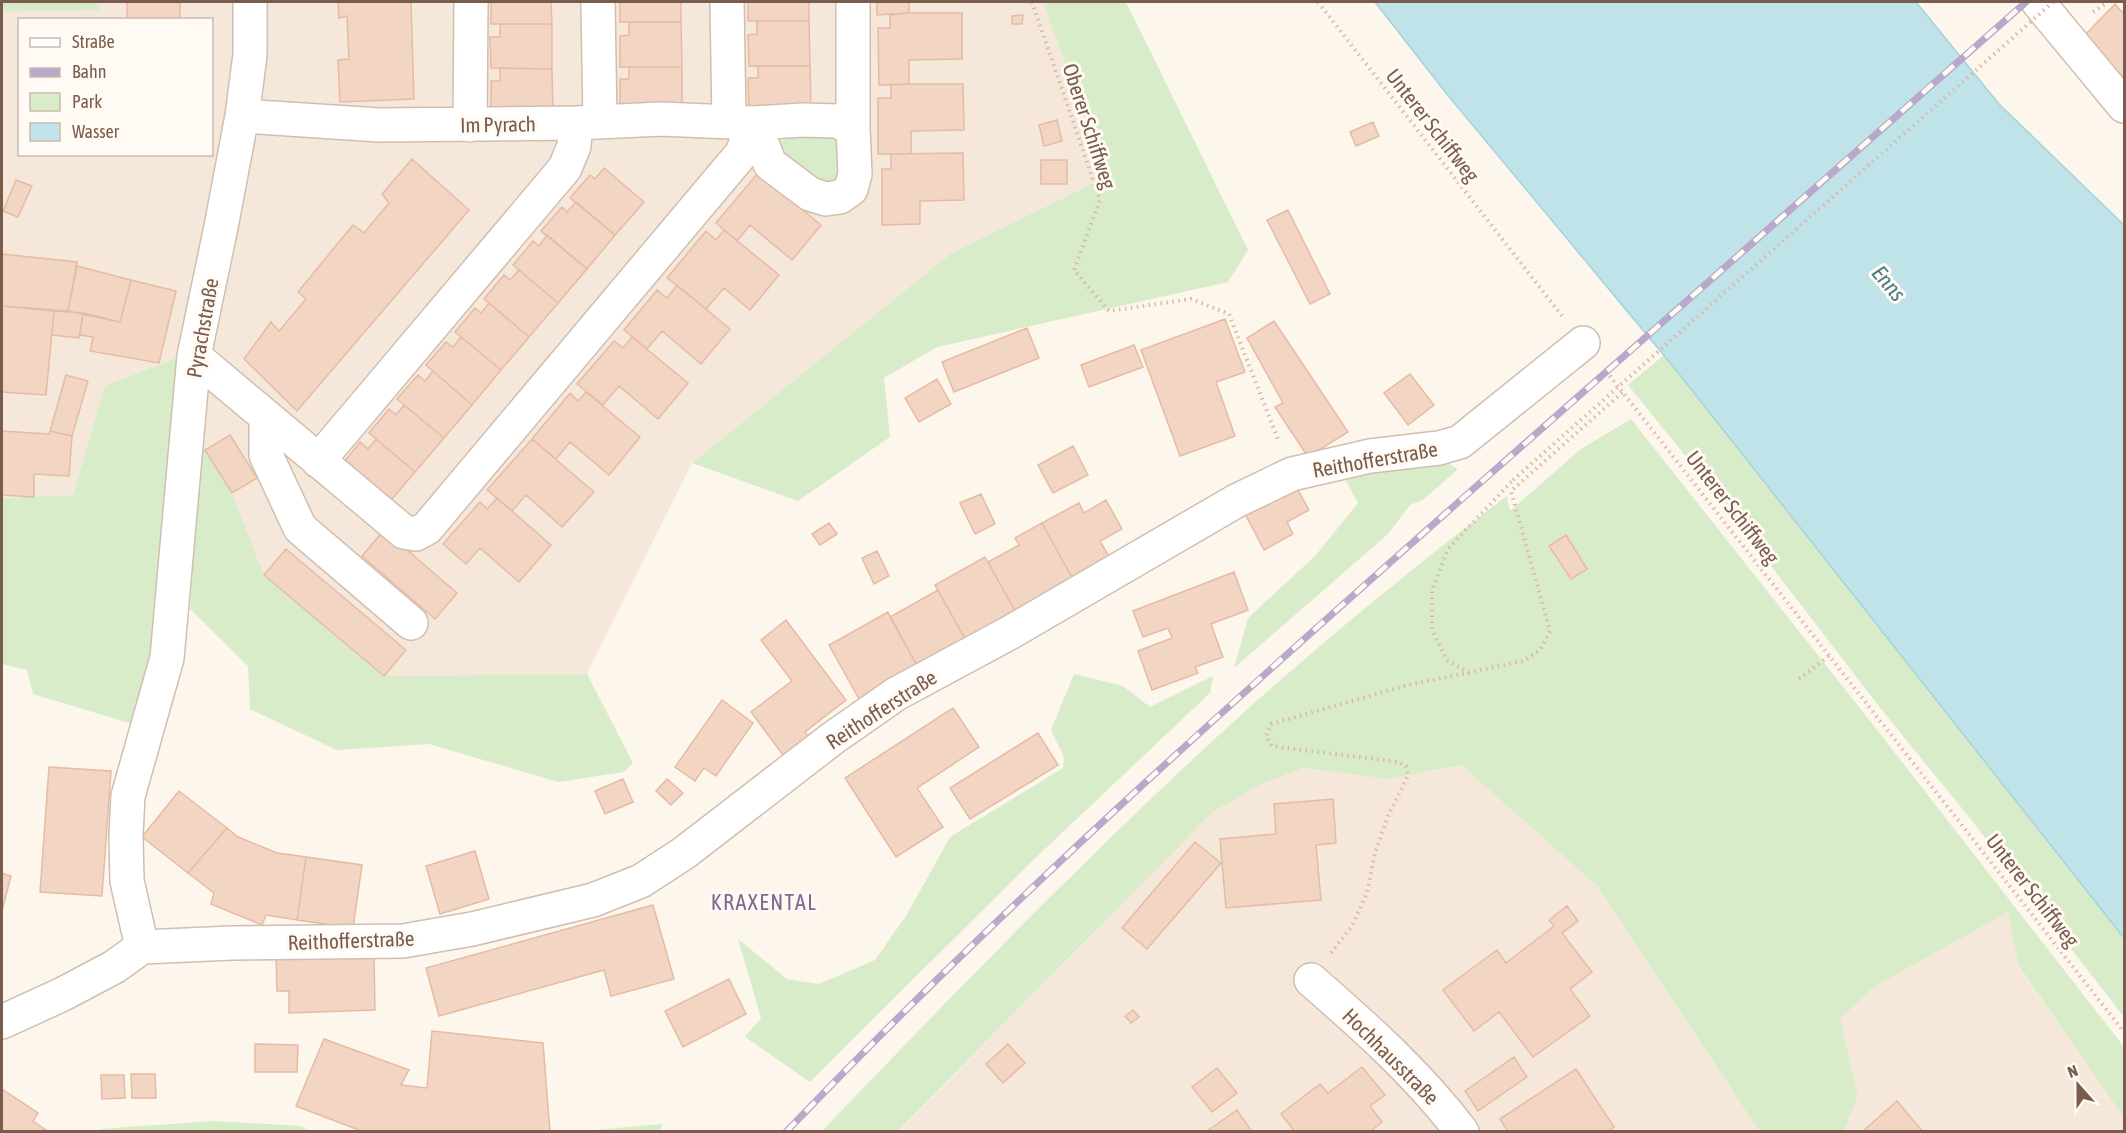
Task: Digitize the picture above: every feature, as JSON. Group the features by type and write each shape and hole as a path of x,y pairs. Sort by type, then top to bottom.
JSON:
{"street":[{"name":"Pyrachstraße","path":"142,947 128,881 126,834 128,796 166,658 194,356 242,116 250,55 250,2"},
{"path":"470,125 471,2"},
{"path":"318,461 565,168 574,146 588,123 598,2"},
{"path":"194,356 404,532 416,534 427,528 742,153 741,123 727,2"},
{"path":"741,123 770,164 810,194 826,199 840,197 851,189 855,174 853,2"},
{"path":"2038,2 2124,106"},
{"name":"Im Pyrach","path":"242,116 379,125 588,123 661,119 741,123 803,120 837,121 854,129"},
{"name":"Reithofferstraße","path":"142,947 232,943 403,942 472,929 593,900 641,881 684,853 833,738 896,694 1011,632 1236,501 1292,474 1370,456 1439,448 1460,442 1582,343"},
{"path":"266,417 266,455 300,528 411,623"},
{"path":"2,1022 104,973 142,947"},
{"name":"Hochhausstraße","path":"1311,980 1376,1038 1414,1076 1449,1127"}],"path":[{"name":"Oberer Schiffweg","path":"1032,2 1100,200 1074,270 1109,311 1191,299 1229,314 1292,474"},
{"name":"Unterer Schiffweg","path":"1318,2 1582,343 1624,391 2124,1032"},
{"path":"1469,673 1447,660 1432,630 1432,591 1448,549 1513,480 2053,2"},
{"path":"1311,980 1352,926 1367,893 1375,853 1388,816 1408,776 1406,766 1398,762 1272,746 1266,736 1271,724 1404,686 1523,661 1539,650 1550,632 1511,491 1624,391"},
{"path":"1799,679 1830,655"}],"shaded area":[{"path":"100,2 1043,2 1107,177 950,254 692,463 587,674 384,676 264,575 232,493 205,450 201,438 105,386 73,495 2,498 2,12 99,10"},
{"path":"1461,765 1598,887 1759,1131 898,1132 1213,812 1260,785 1303,768 1387,779"},
{"path":"2008,912 2018,966 2124,1118 2124,1131 1844,1131 1858,1095 1840,1019 1874,987"}],"green space":[{"path":"2,2 100,2 99,10 2,12"},
{"path":"1043,2 1126,2 1248,250 1228,282 937,347 884,378 890,437 798,501 692,463 950,254 1106,177"},
{"path":"825,133 837,141 844,173 826,189 791,169 779,146 788,136"},
{"path":"1664,355 2124,938 2124,1017 1969,817 1885,714 1705,480 1628,385"},
{"path":"179,357 160,630 139,726 33,694 27,670 2,664 2,498 73,495 105,386"},
{"path":"1631,419 2124,1047 2124,1118 2018,965 2008,912 1874,987 1840,1019 1858,1095 1844,1131 1759,1131 1598,887 1461,765 1387,779 1303,768 1260,785 1213,812 898,1131 821,1132 1085,862 1256,702 1379,596 1507,496 1510,511 1581,449"},
{"path":"201,438 205,450 232,493 264,575 383,676 587,674 633,763 624,772 558,782 429,744 337,750 250,709 248,666 190,609"},
{"path":"1437,457 1458,469 1424,499 1410,505 1388,534 1234,668 1248,618 1315,556 1358,503 1341,472"},
{"path":"1074,674 1123,686 1150,707 1213,676 1210,693 1028,865 810,1082 745,1037 761,1018 738,939 787,979 819,984 875,960 906,916 950,837 1063,768 1064,757 1051,730"},
{"path":"214,1121 301,1126 311,1131 97,1131 99,1129"},
{"path":"663,1124 660,1131 593,1131 593,1130"}],"water":[{"name":"Enns","path":"1375,2 1916,2 1999,104 2124,225 2124,938 1676,370 1446,93"}],"building":[{"path":"127,2 180,2 180,18 127,18"},
{"path":"338,2 411,2 414,99 340,102 338,60 349,59 347,16 339,18"},
{"path":"491,2 551,2 552,24 491,24"},
{"path":"620,2 681,2 681,22 620,22"},
{"path":"748,2 809,2 809,21 748,21"},
{"path":"877,2 909,2 909,13 877,15"},
{"path":"2115,4 2124,14 2124,88 2079,41"},
{"path":"962,13 962,59 909,60 909,84 879,85 878,28 890,28 890,15"},
{"path":"1023,15 1022,24 1012,24 1012,16"},
{"path":"757,21 809,21 810,66 749,66 748,35 757,34"},
{"path":"629,22 681,22 682,67 620,67 620,36 629,35"},
{"path":"500,24 552,24 552,69 491,68 490,37 500,37"},
{"path":"758,66 810,66 811,110 749,111 748,78 758,78"},
{"path":"629,67 682,67 682,111 620,112 620,79 629,79"},
{"path":"500,68 552,69 553,113 491,113 491,81 500,81"},
{"path":"963,84 964,130 911,131 911,154 878,154 878,98 891,98 891,85"},
{"path":"1057,120 1062,141 1044,146 1039,125"},
{"path":"1373,122 1379,136 1356,146 1350,132"},
{"path":"963,153 964,200 920,201 920,224 882,225 882,169 891,169 891,154"},
{"path":"412,159 469,210 297,411 244,359 271,322 279,331 306,299 298,292 353,225 364,233 389,203 382,194"},
{"path":"1041,160 1067,160 1067,184 1041,184"},
{"path":"604,168 644,202 615,235 570,198 590,175 595,179"},
{"path":"758,173 821,225 792,260 750,225 737,241 716,223"},
{"path":"16,180 32,186 18,217 3,211"},
{"path":"576,202 615,235 587,269 541,231 562,207 567,212"},
{"path":"1288,210 1330,294 1310,304 1267,220"},
{"path":"724,230 779,275 750,310 724,288 706,309 667,278 706,231 716,240"},
{"path":"547,235 587,269 558,303 513,265 533,241 539,246"},
{"path":"2,254 77,262 68,311 2,306"},
{"path":"77,266 131,280 120,322 68,311"},
{"path":"519,270 558,303 529,337 484,299 504,275 510,280"},
{"path":"131,280 176,291 159,363 90,351 93,337 80,335 83,313 120,322"},
{"path":"677,285 730,329 701,364 662,331 647,349 624,330 657,290 667,298"},
{"path":"489,303 529,337 501,370 455,332 475,308 481,313"},
{"path":"2,306 54,311 46,395 2,392"},
{"path":"54,311 83,313 79,338 52,335"},
{"path":"1225,319 1245,372 1216,382 1235,436 1180,456 1141,350"},
{"path":"1274,321 1348,432 1308,457 1275,407 1283,403 1247,338"},
{"path":"1027,328 1039,358 954,392 942,362"},
{"path":"461,337 501,370 472,405 426,365 446,342 453,347"},
{"path":"632,337 688,383 658,419 619,386 603,405 577,384 614,341 623,348"},
{"path":"1134,345 1143,367 1089,387 1081,365"},
{"path":"433,371 472,405 444,438 397,399 418,375 425,381"},
{"path":"1410,374 1434,405 1408,425 1384,393"},
{"path":"66,375 88,381 72,436 50,431"},
{"path":"937,379 951,404 919,422 905,398"},
{"path":"586,392 640,437 609,475 570,442 556,459 532,439 570,393 578,401"},
{"path":"404,405 444,438 415,472 369,433 389,409 396,415"},
{"path":"2,431 49,434 50,431 72,436 69,476 34,474 34,497 2,495"},
{"path":"230,435 257,478 232,493 205,450"},
{"path":"376,439 415,472 386,506 340,467 360,442 368,449"},
{"path":"532,439 594,492 562,527 526,495 512,511 487,490"},
{"path":"1073,446 1088,475 1053,493 1038,465"},
{"path":"1293,481 1309,510 1287,522 1293,534 1264,550 1242,508"},
{"path":"981,494 995,524 975,534 960,503"},
{"path":"497,498 551,545 519,582 480,548 466,564 443,544 480,502 487,509"},
{"path":"1106,500 1122,529 1100,541 1111,560 1074,581 1042,523 1079,503 1084,513"},
{"path":"829,523 837,534 820,545 812,534"},
{"path":"1042,523 1074,581 1019,618 988,562 1019,545 1015,538"},
{"path":"384,530 457,593 435,619 362,556"},
{"path":"1566,535 1587,569 1571,579 1549,546"},
{"path":"286,549 406,650 384,676 264,575"},
{"path":"877,551 889,576 874,584 862,558"},
{"path":"985,557 1019,618 969,646 935,585"},
{"path":"1234,572 1248,610 1211,624 1223,657 1195,667 1198,673 1152,690 1138,651 1172,638 1168,628 1143,637 1133,611"},
{"path":"938,590 969,646 921,673 890,617"},
{"path":"888,612 917,666 859,699 829,645"},
{"path":"786,620 846,700 805,732 808,736 783,755 751,712 792,681 761,640"},
{"path":"722,700 753,723 716,776 704,768 695,781 675,767"},
{"path":"953,708 979,747 917,788 943,827 896,857 845,778"},
{"path":"1038,733 1058,765 970,819 950,788"},
{"path":"49,767 111,771 102,896 40,892"},
{"path":"623,779 633,802 605,814 595,791"},
{"path":"667,779 683,793 671,805 656,791"},
{"path":"179,791 227,828 188,873 142,837"},
{"path":"1333,799 1336,843 1316,845 1321,900 1226,908 1220,839 1276,834 1274,804"},
{"path":"227,828 238,837 277,853 306,857 297,920 266,915 262,925 211,904 214,893 188,873"},
{"path":"1195,842 1221,863 1147,949 1122,928"},
{"path":"475,851 489,899 440,914 426,866"},
{"path":"306,857 362,865 353,928 297,920"},
{"path":"2,873 11,876 2,911"},
{"path":"653,905 674,979 611,996 604,970 439,1016 426,968"},
{"path":"1567,906 1578,921 1562,933 1592,972 1570,989 1590,1016 1533,1057 1499,1012 1474,1031 1443,990 1497,950 1506,963 1554,926 1549,920"},
{"path":"374,955 375,1010 289,1013 289,991 277,991 276,958"},
{"path":"729,979 746,1014 683,1047 665,1011"},
{"path":"1133,1010 1139,1017 1131,1023 1125,1016"},
{"path":"432,1031 543,1043 550,1132 364,1132 296,1106 324,1039 409,1070 401,1085 427,1088"},
{"path":"255,1044 298,1045 297,1072 255,1072"},
{"path":"1008,1044 1025,1063 1003,1083 986,1064"},
{"path":"1514,1057 1527,1077 1478,1111 1465,1091"},
{"path":"1362,1067 1385,1095 1370,1106 1382,1122 1370,1132 1295,1132 1281,1114 1320,1084 1328,1093"},
{"path":"1217,1068 1237,1093 1212,1112 1192,1087"},
{"path":"1576,1069 1614,1127 1607,1132 1508,1132 1500,1119"},
{"path":"131,1074 155,1074 156,1098 132,1098"},
{"path":"101,1075 124,1075 125,1098 102,1099"},
{"path":"2,1089 38,1113 33,1121 49,1132 2,1132"},
{"path":"1897,1101 1923,1132 1862,1132"},
{"path":"1237,1110 1252,1132 1206,1132"}],"railway":[{"path":"786,1132 949,967 1203,730 2026,2"}],"district":[{"name":"KRAXENTAL","path":"764,902"}]}
